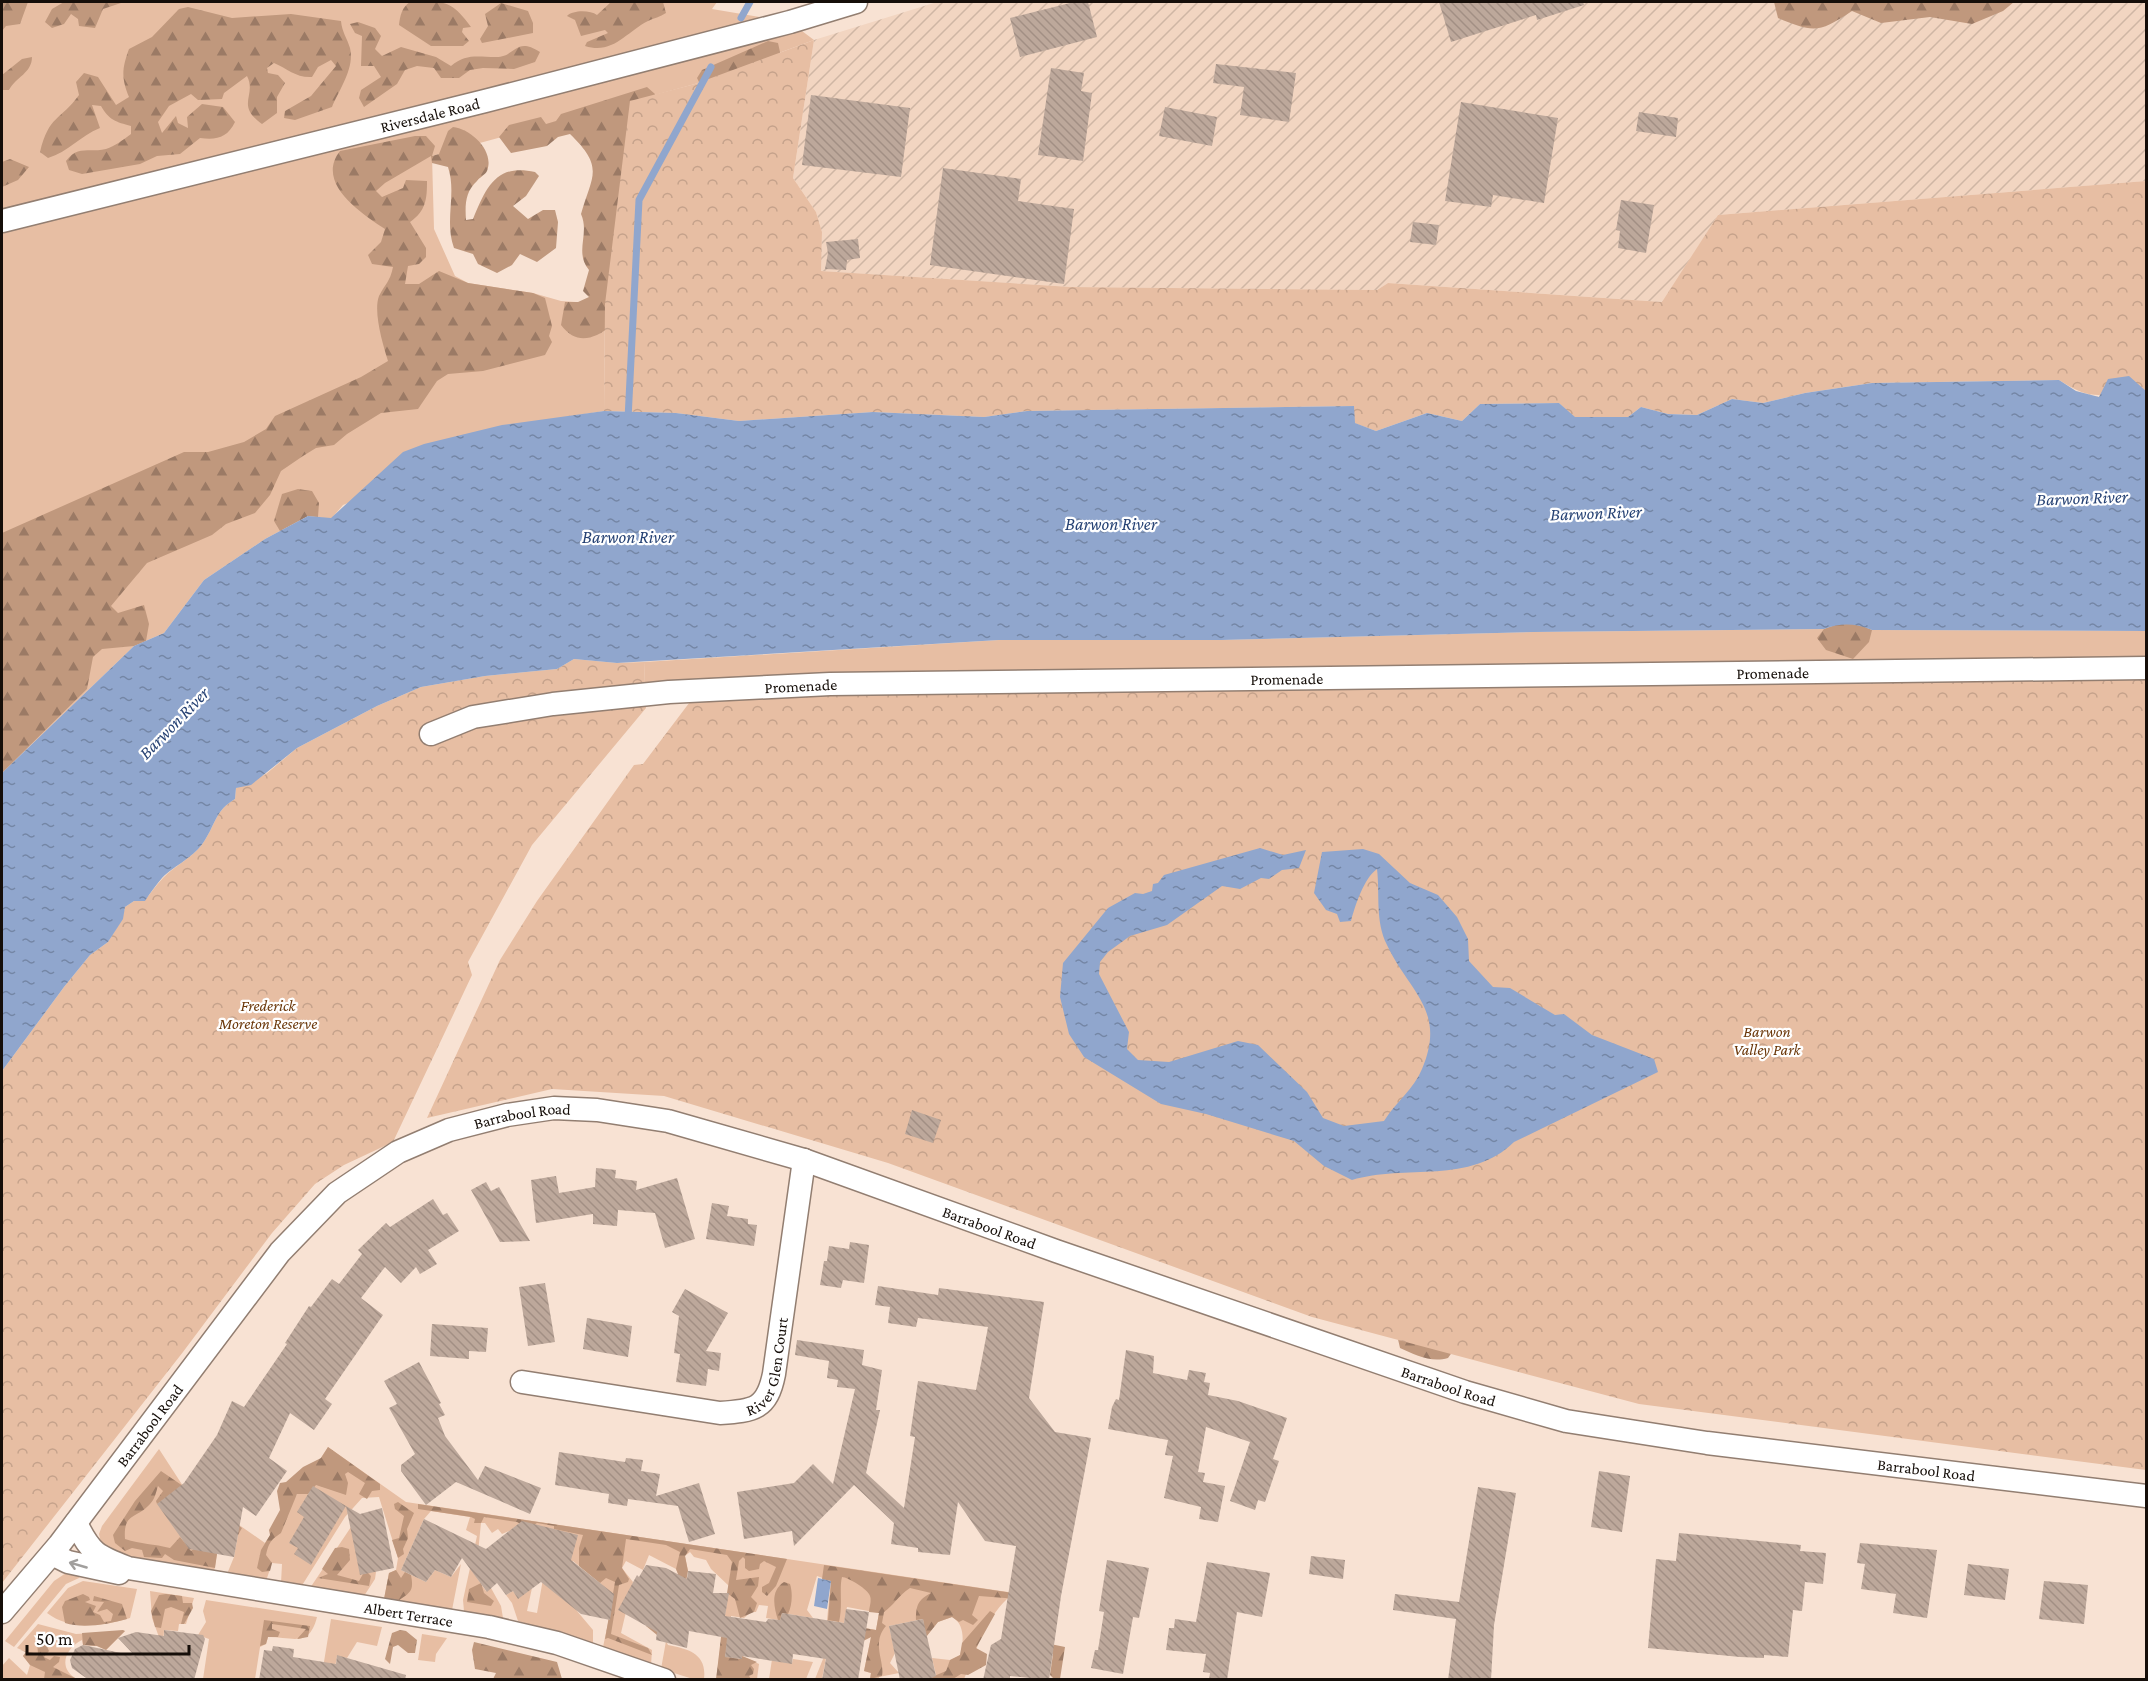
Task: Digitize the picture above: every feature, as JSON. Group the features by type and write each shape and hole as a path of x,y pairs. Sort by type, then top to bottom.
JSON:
{"street":[{"name":"Riversdale Road","path":"2,221 791,12 856,2"},
{"name":"Promenade","path":"431,734 473,717 553,704 669,692 830,684 2146,668"},
{"name":"Barrabool Road","path":"2,1611 52,1554 280,1252 337,1193 398,1152 449,1130 507,1115 554,1108 597,1110 668,1121 804,1161 1066,1255 1465,1392 1566,1421 1707,1443 2146,1496"},
{"name":"River Glen Court","path":"522,1382 720,1413 741,1412 759,1407 770,1393 774,1374 804,1161"},
{"name":"Albert Terrace","path":"76,1523 87,1545 102,1558 147,1573"},
{"name":"Albert Terrace","path":"52,1554 68,1562 99,1570 147,1573 489,1627 557,1643 664,1680"},
{"name":"Barrabool Road","path":"2,1629 25,1586"}],"shaded area":[{"path":"937,2 2146,2 2146,181 1718,215 1663,302 1388,283 1377,290 1071,287 820,271 822,232 816,212 793,178 814,40"}],"green space":[{"path":"2,2 717,2 712,9 790,22 814,40 695,84 432,156 434,229 455,276 468,283 533,293 561,301 605,304 604,411 553,419 343,505 331,519 308,516 265,539 204,580 164,633 134,646 2,773"},
{"path":"2,2 28,2 20,24 6,26 2,31"},
{"path":"64,2 124,2 103,9 95,28 79,26 78,19 71,14 64,24 52,28 45,22 52,9"},
{"path":"410,2 439,2 452,7 471,27 463,28 462,32 469,41 463,46 431,46 399,25 402,12"},
{"path":"611,2 663,2 666,13 648,21 611,45 595,48 585,46 587,42 608,33 605,30 581,36 575,20 567,16 582,11 597,15"},
{"path":"1774,2 2014,2 2003,11 1972,24 1930,17 1881,23 1852,11 1824,27 1809,28 1778,18"},
{"path":"501,3 528,11 533,23 533,33 482,43 480,39 488,26 485,14"},
{"path":"188,7 232,18 291,14 341,21 351,56 346,79 332,107 295,120 284,118 285,111 311,96 336,66 331,60 318,67 312,77 306,77 274,63 267,68 268,73 278,75 285,83 277,97 277,113 262,124 254,117 248,106 250,89 247,76 224,93 222,99 198,100 191,94 169,106 158,122 162,133 176,116 178,123 188,128 187,117 202,104 223,107 235,122 225,135 212,139 200,138 180,154 157,156 140,164 82,174 69,170 66,161 75,153 84,150 106,149 131,134 131,126 113,120 101,106 92,105 100,128 48,158 40,152 51,125 79,95 76,82 84,73 98,77 116,105 129,97 123,73 129,49 152,37 179,9"},
{"path":"358,22 375,28 381,36 375,49 382,56 401,47 436,57 451,66 467,57 503,56 516,48 525,46 540,52 535,62 514,69 470,70 459,78 441,78 434,68 417,66 405,70 397,84 364,107 359,98 361,90 381,77 374,66 361,66 362,36 355,33 350,24"},
{"path":"814,40 793,178 816,212 822,232 821,271 1071,287 1377,290 1388,283 1662,302 1718,215 2146,181 2146,391 2139,386 2107,394 2090,394 2081,392 2059,380 1872,383 1805,393 1763,403 1732,399 1697,415 1668,414 1641,407 1628,417 1574,417 1559,403 1480,404 1462,421 1427,413 1376,431 1354,423 1353,406 1027,411 984,417 873,412 739,421 676,413 604,411 605,304 630,101 695,84"},
{"path":"768,41 778,43 780,52 776,62 699,82 697,78 702,70"},
{"path":"32,57 27,71 9,90 2,90 2,75 22,59"},
{"path":"647,87 655,94 611,326 598,335 579,338 573,336 561,325 565,302 578,302 589,297 583,291 589,270 582,250 584,229 581,214 592,181 592,164 588,155 570,134 558,137 547,146 511,153 499,137 509,125 541,117 546,124 556,121 561,114"},
{"path":"453,127 467,132 480,142 488,156 489,163 485,174 473,185 468,194 466,220 473,219 494,180 511,171 535,172 539,176 526,196 513,206 528,219 543,210 555,210 558,222 556,248 537,262 520,254 512,265 497,273 478,264 473,254 454,248 450,228 451,187 448,167 432,163 431,156 385,183 376,191 382,197 403,188 406,180 427,181 427,193 422,209 410,222 426,248 426,257 419,264 408,266 405,284 419,284 439,271 468,283 533,293 545,298 552,326 549,336 552,342 545,355 483,371 448,374 437,381 418,409 381,413 334,445 316,448 281,471 270,495 255,513 226,524 212,535 147,563 111,606 118,613 144,605 149,624 146,641 134,646 102,649 93,657 87,689 2,773 2,533 184,452 208,452 244,442 266,429 275,416 361,377 388,361 379,328 377,303 393,267 372,264 368,255 381,242 385,229 364,215 344,196 333,174 334,163 340,151 415,136 426,136 435,146 432,156 439,154 448,131"},
{"path":"10,159 29,167 18,180 2,187 2,162"},
{"path":"298,489 312,491 319,503 318,517 308,516 280,531 274,521 282,494"},
{"path":"1838,624 1872,630 2146,631 2146,659 645,688 644,662 999,640 1221,640 1534,632 1824,629"},
{"path":"1838,624 1858,624 1872,630 1869,642 1853,659 1826,650 1817,638 1824,629"},
{"name":"Frederick Moreton Reserve","path":"574,659 617,663 644,662 646,708 532,845 468,962 472,975 393,1142 344,1165 315,1184 272,1233 183,1352 2,1583 2,1071 90,955 108,942 122,919 125,907 134,901 145,900 163,878 201,846 223,808 235,799 236,788 266,774 297,748 377,706 421,687 485,676 557,669"},
{"name":"Barwon Valley Park","path":"2146,659 2146,1470 1639,1404 1312,1317 888,1163 664,1096 552,1089 427,1118 500,960 537,901 634,765 643,764 705,682"},
{"path":"1397,1335 1453,1351 1448,1358 1435,1360 1423,1358 1400,1348"},
{"path":"328,1447 406,1502 1034,1596 1033,1600 1007,1599 999,1607 982,1637 964,1679 926,1678 936,1675 932,1658 950,1660 960,1655 961,1629 952,1617 938,1622 926,1637 923,1619 889,1626 895,1653 890,1663 899,1673 879,1677 879,1679 870,1679 871,1673 864,1671 871,1637 861,1642 864,1628 876,1630 879,1613 847,1607 844,1623 833,1621 822,1679 815,1679 823,1659 831,1581 817,1576 807,1610 813,1618 782,1613 774,1661 792,1663 793,1659 813,1662 806,1679 769,1679 778,1620 766,1618 768,1606 759,1605 756,1612 751,1612 744,1618 731,1616 725,1656 741,1659 742,1656 759,1664 757,1679 716,1679 729,1586 711,1569 706,1560 694,1557 690,1552 685,1556 688,1571 678,1574 676,1569 649,1555 643,1570 626,1561 622,1568 633,1582 621,1633 652,1650 651,1665 603,1647 613,1599 600,1583 573,1561 562,1574 577,1611 593,1630 593,1644 518,1621 512,1603 506,1595 513,1591 518,1598 532,1588 527,1611 537,1613 543,1579 509,1531 502,1534 498,1529 492,1533 485,1523 481,1523 476,1573 486,1591 491,1588 501,1606 503,1618 464,1611 463,1600 477,1536 466,1530 470,1517 431,1511 424,1519 401,1570 426,1582 435,1570 451,1577 461,1564 452,1610 384,1599 389,1573 396,1570 398,1558 379,1497 362,1498 345,1517 301,1587 281,1583 282,1564 272,1563 266,1581 227,1574 234,1557 238,1535 215,1531 217,1554 214,1572 117,1557 101,1543 99,1534 102,1526 159,1449 183,1486 265,1543"},
{"path":"328,1447 380,1484 380,1490 372,1491 367,1499 359,1494 365,1483 348,1472 345,1474 348,1483 346,1495 316,1485 308,1494 297,1494 281,1533 268,1547 266,1555 272,1563 270,1571 262,1572 257,1568 261,1550 280,1510 277,1491 280,1483 286,1482 303,1467 321,1458"},
{"path":"161,1471 183,1486 157,1504 156,1501 163,1491 158,1486 152,1502 126,1524 125,1539 170,1548 180,1537 191,1551 213,1533 187,1489 242,1528 238,1535 215,1531 217,1554 215,1568 174,1560 165,1554 162,1558 144,1557 142,1550 132,1548 125,1551 115,1543 113,1535 135,1501"},
{"path":"398,1502 414,1513 407,1529 408,1538 403,1549 404,1554 398,1558 392,1540 399,1538 404,1516 395,1509 394,1504"},
{"path":"418,1504 787,1559 776,1586 767,1596 762,1592 762,1587 769,1583 776,1567 764,1561 760,1564 759,1569 749,1571 745,1568 743,1557 739,1561 736,1580 759,1577 758,1586 751,1597 757,1603 754,1612 740,1618 735,1599 727,1593 732,1562 727,1555 690,1549 685,1556 688,1571 685,1587 657,1635 646,1626 678,1574 676,1569 680,1552 666,1545 626,1539 622,1568 629,1579 628,1582 619,1585 611,1634 648,1648 652,1655 608,1638 605,1639 615,1582 606,1578 600,1583 579,1566 579,1548 583,1535 554,1529 554,1526 537,1523 528,1528 517,1522 484,1517 481,1523 474,1523 475,1519 471,1517 418,1509"},
{"path":"351,1527 376,1572 375,1579 364,1596 310,1588"},
{"path":"335,1548 349,1549 350,1560 337,1575 359,1581 363,1574 368,1573 371,1576 369,1586 318,1578 328,1574 322,1569"},
{"path":"824,1565 1034,1596 1033,1600 979,1596 972,1615 978,1620 973,1625 963,1620 959,1622 952,1617 938,1622 926,1637 923,1619 916,1620 917,1610 923,1598 931,1593 910,1588 884,1612 882,1623 886,1626 879,1639 882,1676 870,1679 871,1673 864,1671 871,1637 861,1642 864,1628 876,1630 879,1613 869,1612 871,1598 866,1590 842,1577 839,1622 828,1620 831,1581 822,1579"},
{"path":"396,1570 401,1578 405,1572 411,1575 410,1591 398,1601 384,1599 389,1573"},
{"path":"66,1573 82,1573 79,1578 66,1584 14,1647 5,1641 54,1581"},
{"path":"83,1581 137,1589 130,1618 98,1625 77,1625 56,1619 47,1613 68,1588"},
{"path":"784,1582 790,1584 791,1603 788,1614 782,1613 778,1620 774,1605 775,1595"},
{"path":"481,1583 484,1593 494,1601 491,1606 467,1602 469,1589"},
{"path":"150,1591 194,1598 186,1624 179,1624 178,1631 164,1630 163,1648 152,1618"},
{"path":"83,1594 90,1600 85,1602 96,1606 93,1612 100,1615 104,1622 111,1621 113,1614 107,1609 97,1612 104,1602 93,1601 94,1596 122,1604 127,1619 88,1626 65,1623 62,1607 65,1601"},
{"path":"159,1595 182,1596 183,1603 192,1603 193,1608 184,1624 181,1624 184,1612 171,1607 165,1609 161,1628 155,1627 151,1611"},
{"path":"206,1600 317,1617 314,1627 305,1637 293,1639 268,1637 266,1644 260,1647 255,1679 203,1679 209,1639 198,1635 206,1622 203,1611"},
{"path":"990,1611 995,1614 976,1648 987,1654 986,1665 968,1675 961,1674 953,1679 927,1679 946,1671 950,1660 960,1655 962,1643"},
{"path":"731,1616 725,1657 741,1659 742,1656 757,1662 751,1665 754,1669 753,1674 749,1676 751,1679 716,1680 721,1637"},
{"path":"331,1619 382,1627 377,1646 357,1642 347,1658 337,1656 333,1679 321,1680"},
{"path":"264,1620 310,1626 308,1637 297,1639 306,1629 272,1624 272,1629 280,1632 278,1637 268,1637 266,1644 260,1646"},
{"path":"38,1624 76,1634 125,1631 106,1650 97,1646 83,1645 82,1640 71,1648 65,1665 71,1675 77,1679 2,1679 2,1666 9,1658 27,1675 30,1665 23,1656 26,1652 17,1648"},
{"path":"400,1630 406,1631 417,1640 415,1653 408,1653 398,1645 393,1647 390,1664 385,1659 392,1633"},
{"path":"125,1631 106,1650 97,1646 83,1645 82,1633"},
{"path":"422,1634 447,1638 436,1654 435,1662 418,1660"},
{"path":"43,1638 49,1651 44,1657 50,1660 54,1656 60,1657 59,1662 53,1667 77,1679 44,1679 45,1672 30,1665 23,1656 26,1652 20,1650 38,1654 37,1641"},
{"path":"666,1641 668,1645 683,1648 699,1658 703,1664 704,1679 693,1679 661,1669"},
{"path":"474,1642 557,1662 562,1679 493,1679 496,1673 475,1669 472,1650"},
{"path":"1041,1642 1065,1647 1060,1679 1054,1679 1050,1675 1053,1654 1047,1653"}],"water":[{"name":"Barwon River","path":"2129,376 2146,391 2146,631 1872,630 1848,625 1824,629 1534,632 1221,640 999,640 617,663 574,659 557,669 485,676 421,687 377,706 297,748 251,785 236,788 235,799 223,808 201,846 162,878 145,901 134,901 125,907 123,919 108,942 90,955 2,1071 2,773 134,646 164,633 204,580 265,539 308,516 331,518 403,452 424,444 502,425 604,411 676,413 739,421 873,412 984,417 1027,411 1354,406 1355,423 1376,431 1427,413 1462,421 1480,404 1559,403 1575,417 1628,417 1641,407 1668,414 1697,415 1732,399 1763,403 1805,393 1872,383 2059,380 2076,391 2099,397 2108,379"},
{"path":"1260,848 1283,855 1306,850 1299,868 1282,870 1269,879 1261,878 1240,889 1222,886 1167,925 1130,936 1108,952 1100,962 1099,974 1129,1032 1127,1049 1138,1060 1169,1062 1238,1041 1258,1045 1307,1092 1323,1118 1344,1126 1384,1121 1419,1076 1429,1049 1430,1031 1428,1016 1422,1002 1383,936 1379,917 1377,869 1364,885 1351,921 1340,922 1337,914 1326,910 1314,893 1322,852 1363,849 1379,854 1410,883 1438,895 1457,917 1468,939 1469,961 1493,987 1510,988 1555,1015 1564,1014 1592,1035 1654,1059 1658,1072 1514,1142 1497,1155 1478,1164 1458,1169 1394,1173 1352,1180 1324,1166 1294,1141 1206,1114 1161,1104 1084,1057 1069,1034 1060,997 1063,963 1108,908 1135,893 1143,894 1152,891 1153,884 1158,883 1164,875"},
{"path":"818,1578 831,1581 827,1609 814,1606"}],"building":[{"path":"1074,2 1088,2 1097,37 1020,57 1010,18"},
{"path":"1439,2 1583,2 1584,5 1537,20 1536,15 1451,42"},
{"path":"1216,64 1296,73 1289,122 1240,115 1244,87 1213,83"},
{"path":"1051,68 1084,73 1081,91 1092,93 1083,161 1038,155"},
{"path":"811,95 910,108 901,177 802,165"},
{"path":"1461,102 1558,118 1544,203 1493,195 1491,207 1445,201"},
{"path":"1165,107 1217,117 1212,146 1159,136"},
{"path":"1639,112 1678,118 1676,137 1636,131"},
{"path":"943,168 1021,179 1018,201 1074,209 1064,284 930,265"},
{"path":"1621,200 1654,205 1646,253 1618,248 1620,231 1616,230"},
{"path":"1413,222 1439,225 1436,245 1410,242"},
{"path":"858,239 860,258 847,260 846,270 825,269 828,253 826,242"},
{"path":"912,1110 941,1120 933,1143 905,1134"},
{"path":"596,1168 616,1170 615,1178 637,1181 636,1190 677,1178 695,1239 665,1248 655,1213 618,1210 617,1226 593,1224 593,1214 536,1223 531,1180 556,1176 559,1193 595,1187"},
{"path":"486,1182 491,1191 499,1187 530,1241 500,1242 471,1190"},
{"path":"433,1199 443,1215 447,1213 459,1231 428,1250 437,1264 420,1274 416,1267 401,1283 385,1267 361,1298 383,1315 325,1399 332,1404 314,1430 290,1413 269,1458 287,1471 256,1516 243,1507 234,1557 189,1549 157,1504 184,1483 217,1435 232,1401 244,1407 287,1344 285,1343 309,1306 311,1307 332,1279 339,1284 362,1254 358,1250 386,1223 390,1227"},
{"path":"712,1203 729,1206 727,1216 748,1219 748,1224 757,1225 754,1246 706,1239"},
{"path":"850,1242 869,1245 864,1283 843,1280 841,1288 820,1285 829,1246 849,1249"},
{"path":"545,1283 555,1342 528,1346 519,1287"},
{"path":"878,1286 938,1295 939,1288 1044,1302 1029,1398 1055,1432 1091,1438 1061,1596 1049,1680 1010,1676 1010,1680 983,1680 991,1645 1001,1639 1016,1546 985,1541 958,1502 950,1555 918,1552 918,1548 891,1544 894,1523 854,1485 794,1546 792,1531 744,1539 737,1492 794,1483 813,1464 833,1484 855,1389 837,1387 838,1380 827,1378 829,1361 795,1355 797,1340 864,1350 862,1365 882,1370 876,1410 880,1410 866,1473 904,1508 915,1437 910,1436 918,1381 976,1390 988,1327 918,1318 916,1327 888,1323 890,1307 875,1305"},
{"path":"685,1289 728,1313 706,1351 721,1353 719,1371 708,1369 706,1386 676,1382 680,1354 674,1353 679,1316 672,1312"},
{"path":"587,1318 632,1326 628,1357 583,1349"},
{"path":"432,1324 488,1328 486,1352 469,1351 469,1359 430,1356"},
{"path":"1126,1350 1154,1356 1153,1373 1187,1380 1189,1370 1206,1373 1204,1382 1210,1383 1208,1395 1238,1401 1287,1418 1273,1459 1279,1461 1265,1502 1258,1500 1255,1510 1230,1501 1250,1442 1206,1427 1198,1472 1205,1473 1203,1482 1225,1486 1218,1522 1199,1519 1201,1507 1164,1498 1173,1456 1165,1455 1168,1440 1108,1429 1112,1407 1116,1399 1119,1400"},
{"path":"419,1362 441,1403 439,1404 445,1415 438,1418 445,1436 478,1480 485,1466 541,1488 530,1514 456,1482 426,1505 401,1471 401,1465 415,1454 389,1408 397,1404 384,1381"},
{"path":"559,1452 625,1462 626,1458 643,1460 641,1471 660,1474 656,1496 699,1483 715,1534 689,1542 678,1506 628,1499 627,1506 608,1503 609,1494 555,1485"},
{"path":"1599,1471 1630,1476 1622,1532 1591,1527"},
{"path":"313,1486 346,1506 311,1565 294,1554 298,1548 289,1543 304,1517 297,1512"},
{"path":"1478,1487 1516,1493 1494,1625 1491,1680 1448,1680 1456,1619 1393,1610 1395,1594 1459,1602"},
{"path":"346,1506 360,1514 382,1508 394,1568 360,1575"},
{"path":"424,1519 486,1549 522,1521 578,1535 571,1560 614,1594 610,1620 581,1614 541,1582 518,1599 513,1591 506,1595 497,1583 487,1592 462,1558 451,1577 435,1570 426,1582 401,1570"},
{"path":"1679,1533 1801,1545 1800,1551 1826,1553 1823,1584 1805,1582 1802,1611 1793,1610 1788,1657 1764,1655 1764,1658 1740,1657 1648,1648 1656,1559 1676,1561"},
{"path":"1860,1543 1937,1550 1927,1618 1893,1613 1896,1594 1861,1589 1865,1564 1857,1563"},
{"path":"1311,1556 1345,1560 1343,1579 1309,1574"},
{"path":"1107,1560 1149,1568 1139,1618 1133,1617 1123,1674 1091,1668 1095,1650 1098,1650 1104,1612 1099,1611"},
{"path":"1207,1562 1270,1573 1262,1617 1237,1612 1227,1680 1209,1680 1210,1673 1203,1672 1206,1654 1166,1650 1169,1628 1174,1628 1175,1619 1196,1622"},
{"path":"1968,1564 2009,1569 2005,1600 1964,1595"},
{"path":"646,1565 666,1568 687,1579 688,1571 716,1574 713,1593 729,1593 725,1616 766,1622 768,1619 780,1620 782,1613 844,1623 846,1609 869,1612 858,1680 822,1680 826,1659 793,1654 792,1664 742,1656 742,1659 725,1657 727,1638 689,1631 687,1648 656,1640 657,1632 618,1610 637,1575 639,1577"},
{"path":"2044,1581 2088,1585 2084,1624 2039,1619"},
{"path":"923,1619 936,1676 927,1680 900,1680 889,1626"},
{"path":"164,1630 203,1635 205,1639 194,1680 89,1680 72,1668 70,1660 75,1649 83,1645 135,1656 118,1638 136,1632 164,1636"},
{"path":"273,1646 294,1649 293,1657 336,1664 337,1655 406,1675 405,1680 259,1680 264,1650 272,1651"}],"waterway":[{"path":"741,18 750,2"},
{"path":"628,419 639,200 711,67"}]}
